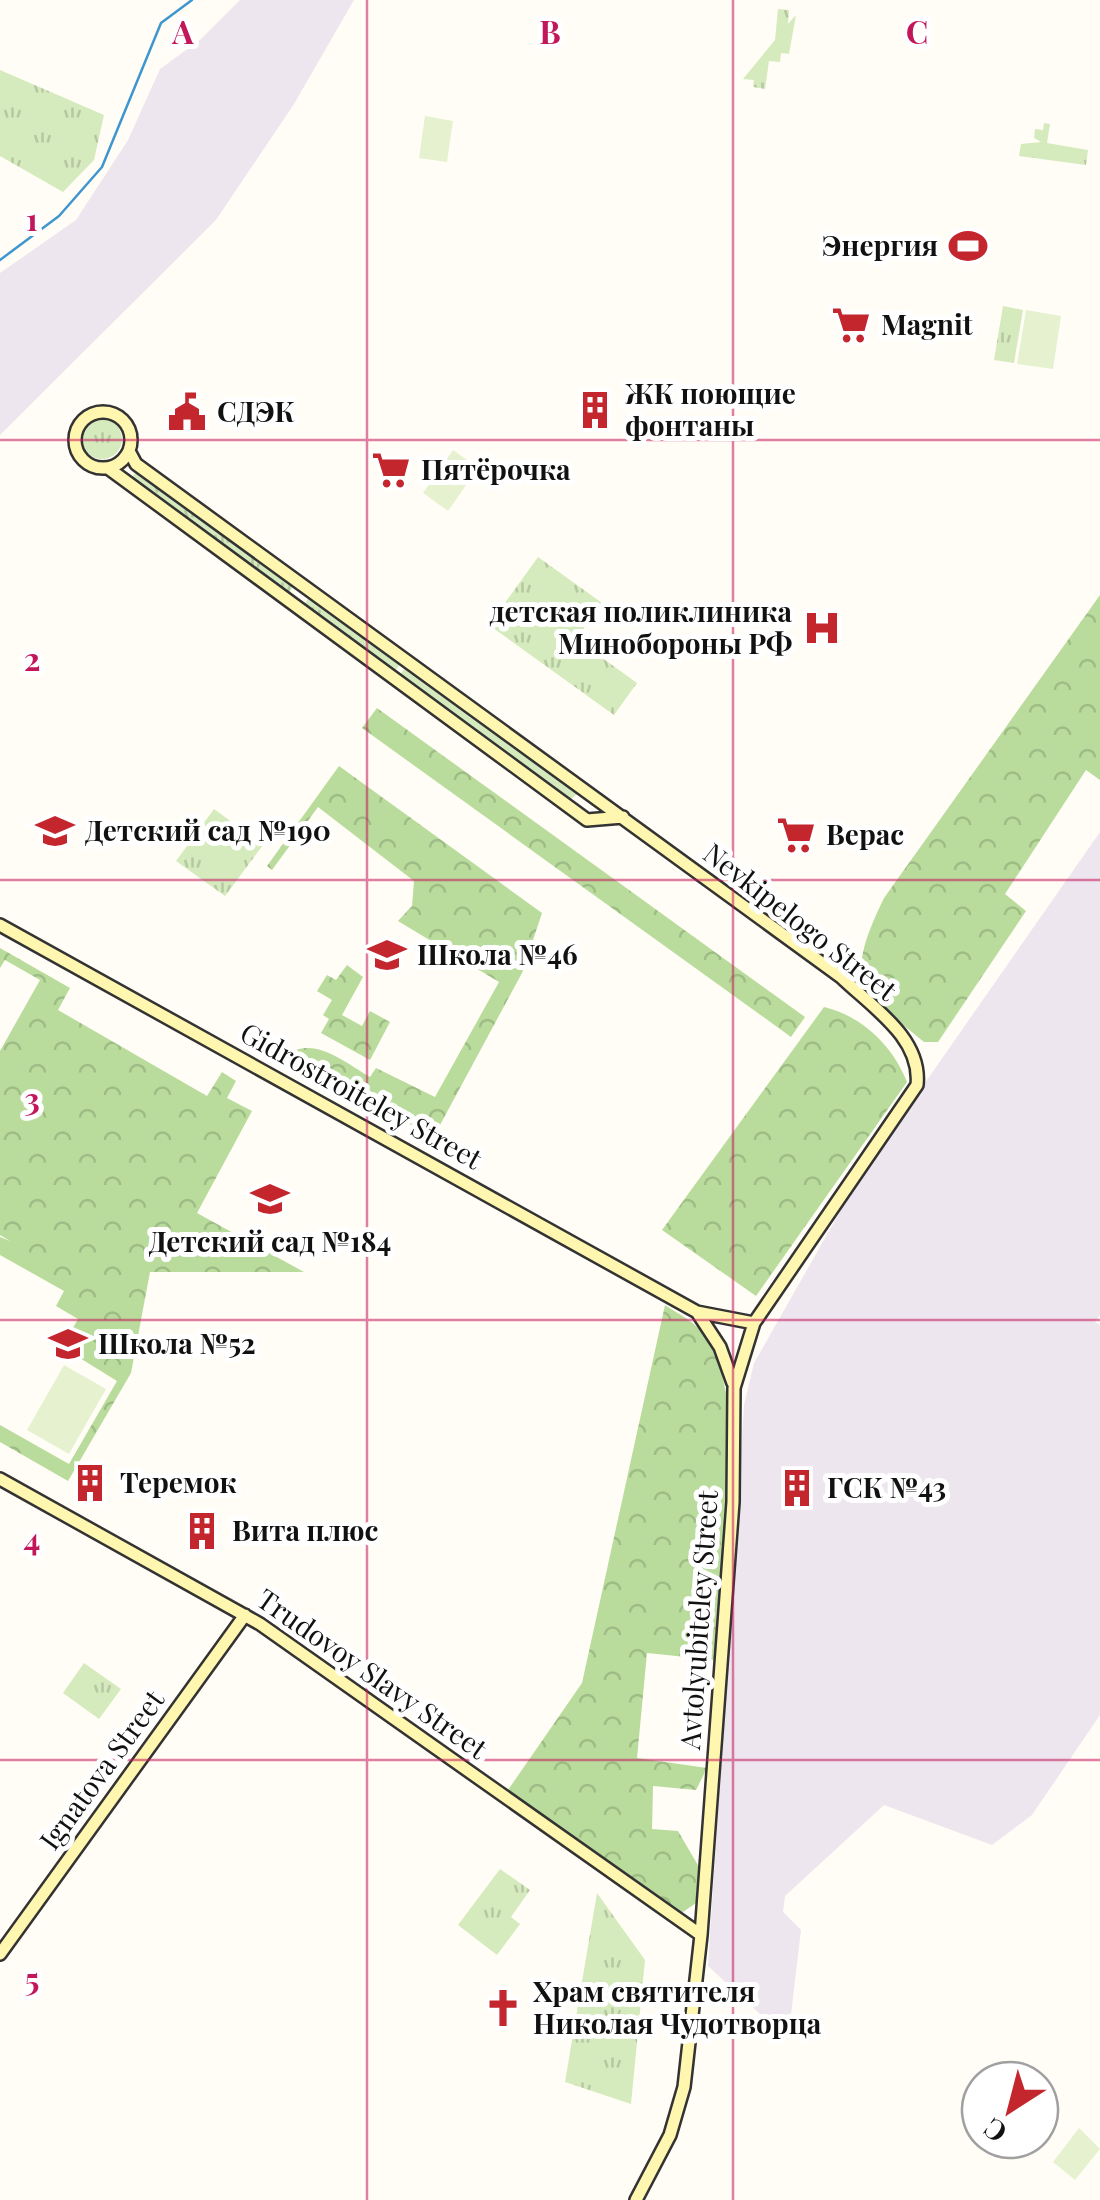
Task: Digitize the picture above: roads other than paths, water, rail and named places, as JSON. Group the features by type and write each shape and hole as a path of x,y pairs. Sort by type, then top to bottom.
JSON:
{"street":[{"path":"105,412 121,419 129,431 129,451 108,468 90,465 77,452 76,434 86,418 105,412"},
{"name":"Nevkipelogo Street","path":"129,451 136,464 841,978 916,1054 917,1085"},
{"name":"Nevkipelogo Street","path":"108,468 588,820 623,817"},
{"path":"286,601 298,590 300,580"},
{"path":"299,610 299,601 313,590"},
{"path":"565,804 576,801 579,785"},
{"name":"Gidrostroiteley Street","path":"0,925 697,1312 754,1323"},
{"name":"Avtolyubiteley Street","path":"636,2200 670,2135 684,2087 701,1934 733,1502 734,1388 754,1323 917,1085"},
{"name":"Gidrostroiteley Street","path":"697,1312 720,1347 734,1388"},
{"name":"Trudovoy Slavy Street","path":"0,1479 245,1615 701,1934"},
{"name":"Ignatova Street","path":"0,1954 245,1615"}],"waterway":[{"path":"0,260 59,216 102,167 161,23 192,0"}],"place":[{"name":"Энергия","path":"968,246"},
{"name":"Magnit","path":"851,325"},
{"name":"ЖК поющие фонтаны","path":"595,410"},
{"name":"СДЭК","path":"187,412"},
{"name":"Пятёрочка","path":"391,470"},
{"name":"детская поликлиника Минобороны РФ","path":"822,628"},
{"name":"Детский сад №190","path":"55,831"},
{"name":"Верас","path":"796,835"},
{"name":"Школа №46","path":"387,955"},
{"name":"Детский сад №184","path":"270,1199"},
{"name":"Школа №52","path":"68,1344"},
{"name":"Теремок","path":"90,1483"},
{"name":"ГСК №43","path":"797,1488"},
{"name":"Вита плюс","path":"202,1531"},
{"name":"Храм святителя Николая Чудотворца","path":"503,2008"}]}
